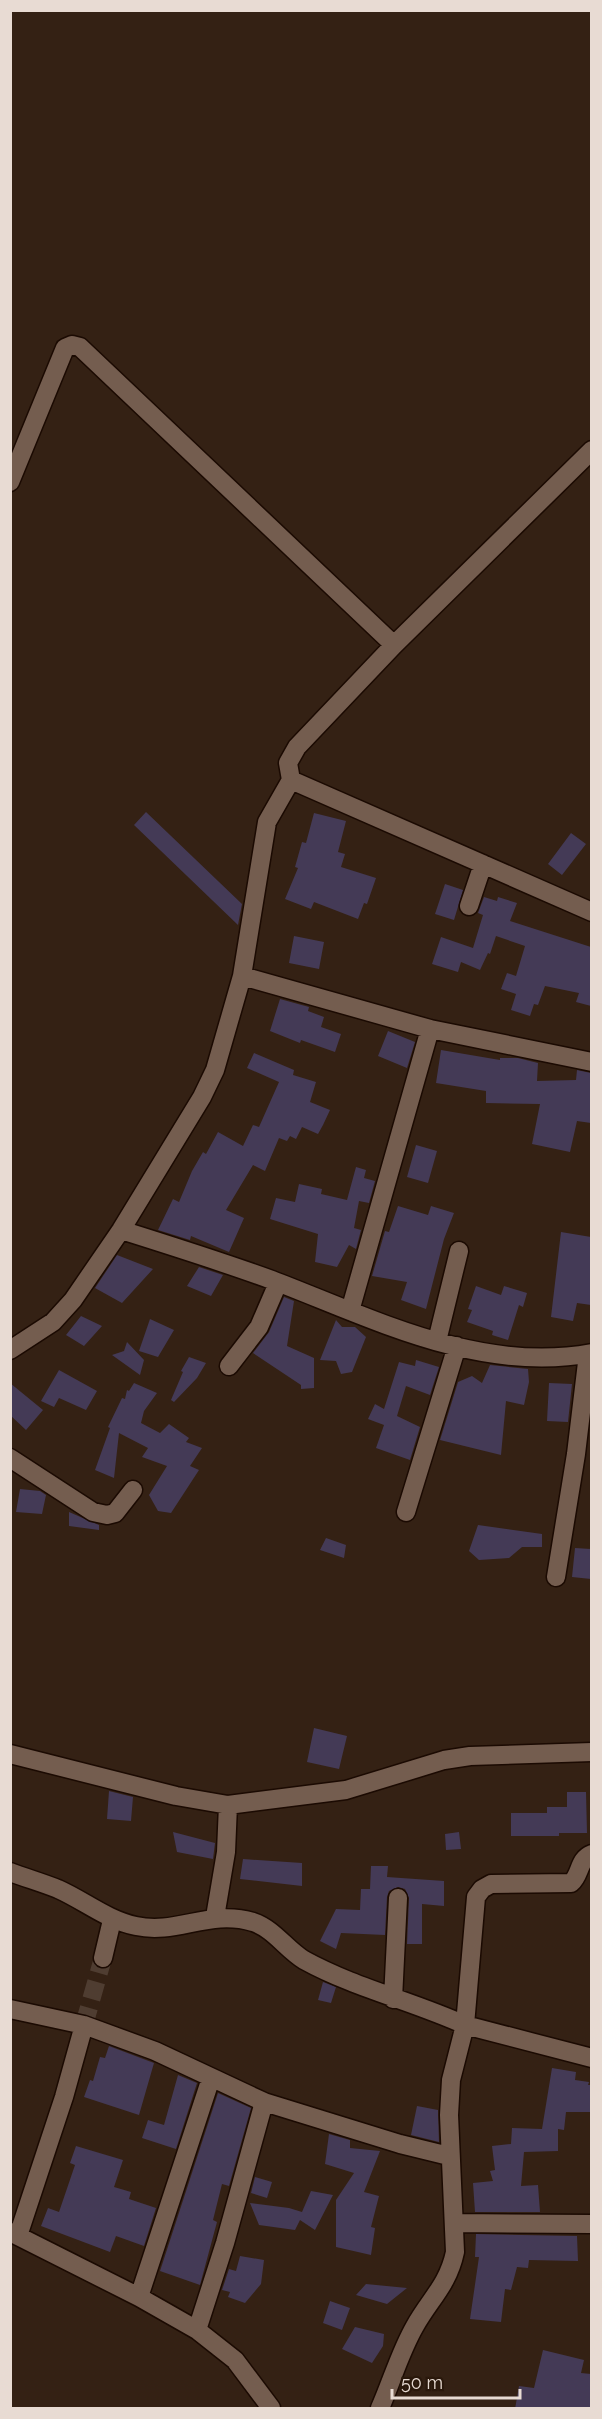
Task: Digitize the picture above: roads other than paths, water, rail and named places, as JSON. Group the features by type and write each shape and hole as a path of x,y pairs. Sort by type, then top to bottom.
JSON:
{"street":[{"path":"10,482 65,348 72,345 80,347 394,645"},
{"path":"10,1350 53,1322 74,1300 121,1230 202,1097 215,1070 242,975 267,822 291,780 288,763 297,747 394,645 591,450"},
{"path":"291,780 591,912"},
{"path":"469,906 483,864"},
{"path":"242,975 430,1029 591,1062"},
{"path":"350,1311 430,1029"},
{"path":"121,1230 278,1283 436,1341 513,1358 538,1359 590,1354 556,1577"},
{"path":"436,1341 459,1251"},
{"path":"229,1366 259,1327 278,1283"},
{"path":"406,1512 457,1346"},
{"path":"10,1458 93,1512 102,1515 115,1513 133,1490"},
{"path":"10,1754 176,1796 228,1805 346,1790 418,1766 444,1760 591,1752"},
{"path":"215,1917 226,1852 228,1805"},
{"path":"380,2409 416,2324 441,2290 451,2270 454,2252 454,2223 449,2156 451,2080 465,2025 476,1897 482,1889 491,1884 571,1883 576,1879 584,1858 591,1854"},
{"path":"10,1872 58,1890 112,1920 137,1927 154,1928 215,1917 232,1918 265,1927 304,1960 393,1999 433,2011 465,2025 591,2058"},
{"path":"393,1999 398,1898"},
{"path":"103,1958 112,1920"},
{"path":"10,2009 84,2025 155,2051 264,2102 400,2144 449,2156"},
{"path":"84,2025 64,2097 14,2234 139,2297 197,2330 234,2360 271,2409"},
{"path":"139,2297 211,2078"},
{"path":"197,2330 216,2272 264,2102"},
{"path":"454,2223 591,2224"}],"tunnel":[{"path":"84,2025 103,1958"}]}
